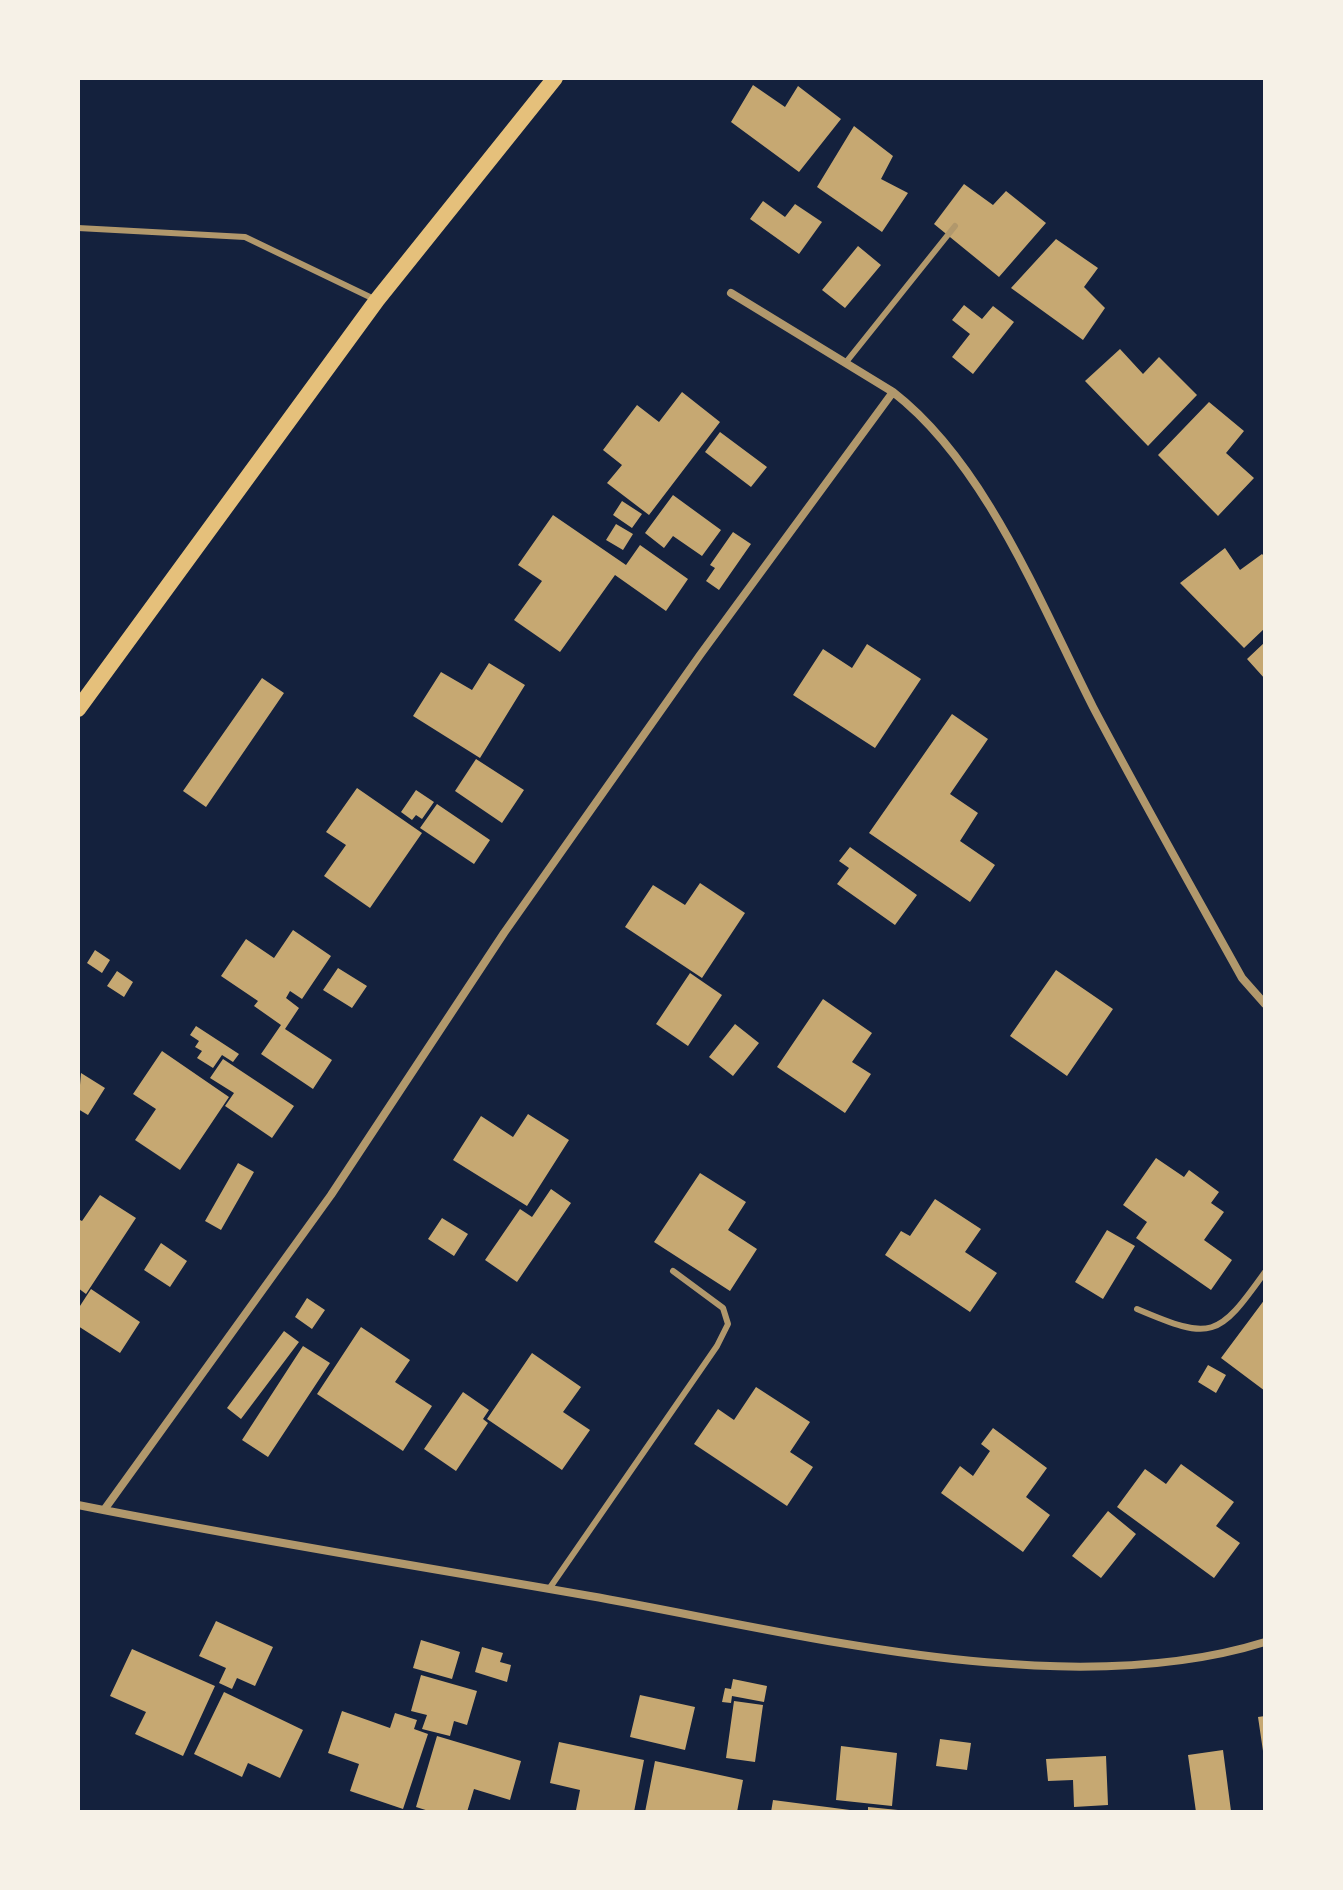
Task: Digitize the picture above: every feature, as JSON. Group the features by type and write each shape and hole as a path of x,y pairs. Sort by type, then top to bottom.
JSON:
{"main road":[{"path":"78,709 377,300 555,78"}],"street":[{"path":"731,293 847,361 893,392 932,426 972,477 1128,774 1242,978 1265,1004"},
{"path":"104,1510 331,1195 504,933 700,655 893,392"},
{"path":"78,1505 929,1656 1099,1668 1169,1663 1265,1642"}],"lane":[{"path":"847,361 955,226"},
{"path":"78,228 245,237 377,300"},
{"path":"549,1589 717,1346 728,1324 723,1308 673,1271"},
{"path":"1137,1309 1183,1329 1214,1329 1234,1315 1265,1272"}],"building":[{"path":"753,85 785,107 798,86 841,119 799,172 731,122"},
{"path":"854,126 893,156 881,179 908,193 882,232 817,187"},
{"path":"964,184 993,205 1006,191 1046,223 999,277 934,224"},
{"path":"763,201 785,217 795,204 822,222 799,254 750,219"},
{"path":"1056,239 1098,268 1084,287 1105,308 1083,340 1011,288"},
{"path":"858,246 881,265 845,308 822,290"},
{"path":"964,305 982,319 993,306 1014,322 973,374 952,357 970,334 952,320"},
{"path":"1120,349 1143,374 1159,357 1197,395 1148,446 1085,381"},
{"path":"682,392 720,422 649,515 607,483 622,465 603,450 637,405 659,422"},
{"path":"1209,402 1244,431 1226,453 1254,478 1218,516 1158,455"},
{"path":"720,432 767,467 751,487 705,452"},
{"path":"673,495 721,530 702,556 673,536 664,548 645,533"},
{"path":"622,501 642,514 632,528 613,515"},
{"path":"553,515 626,565 640,545 688,579 666,611 615,575 560,652 514,620 542,581 518,565"},
{"path":"616,524 633,534 623,550 606,540"},
{"path":"733,532 751,544 719,590 706,581 715,568 710,565"},
{"path":"1225,548 1240,570 1262,554 1265,557 1265,628 1244,648 1180,583"},
{"path":"1265,642 1265,679 1247,659"},
{"path":"867,644 921,679 875,748 793,695 823,649 852,668"},
{"path":"489,663 525,685 480,758 413,716 441,672 472,690"},
{"path":"262,678 284,693 206,807 183,791"},
{"path":"952,714 988,739 950,794 978,813 960,841 995,865 970,902 869,833"},
{"path":"476,759 524,790 502,823 455,791"},
{"path":"357,788 422,833 370,908 324,876 346,845 326,832"},
{"path":"416,790 434,802 422,819 416,815 412,820 401,812"},
{"path":"437,804 490,840 474,864 420,828"},
{"path":"850,847 917,895 895,925 837,884 849,868 839,861"},
{"path":"700,883 745,913 702,978 625,927 653,885 685,905"},
{"path":"293,930 331,956 302,999 290,991 286,998 299,1008 285,1029 332,1060 313,1089 261,1054 281,1025 254,1006 258,1001 221,976 246,939 274,958"},
{"path":"95,950 110,960 102,973 87,963"},
{"path":"338,968 367,986 352,1008 323,990"},
{"path":"1056,970 1113,1009 1067,1076 1010,1036"},
{"path":"117,971 133,982 124,997 107,986"},
{"path":"690,973 722,995 688,1046 656,1024"},
{"path":"823,999 872,1033 852,1062 871,1074 845,1113 777,1067"},
{"path":"735,1024 759,1043 733,1076 709,1057"},
{"path":"196,1026 239,1054 233,1062 222,1055 213,1068 197,1058 202,1051 195,1047 199,1041 190,1035"},
{"path":"162,1051 229,1097 180,1170 135,1140 156,1109 133,1094"},
{"path":"223,1059 294,1106 272,1138 225,1106 234,1093 210,1078"},
{"path":"81,1073 105,1088 88,1115 78,1109"},
{"path":"528,1114 569,1140 527,1206 453,1160 481,1116 513,1137"},
{"path":"1156,1158 1184,1177 1189,1170 1219,1192 1211,1203 1224,1212 1204,1240 1232,1260 1211,1290 1136,1238 1147,1222 1123,1205"},
{"path":"238,1163 254,1172 221,1230 205,1221"},
{"path":"700,1173 746,1202 728,1230 757,1249 730,1291 654,1242"},
{"path":"551,1189 571,1203 517,1282 485,1260 520,1209 532,1217"},
{"path":"100,1195 136,1218 86,1294 78,1288 78,1219 82,1221"},
{"path":"935,1199 981,1229 965,1252 997,1273 970,1312 885,1255 901,1231 910,1236"},
{"path":"442,1218 468,1234 454,1256 428,1239"},
{"path":"1107,1230 1135,1246 1103,1299 1075,1282"},
{"path":"161,1243 187,1261 170,1287 144,1270"},
{"path":"91,1289 140,1322 120,1353 78,1326 78,1309"},
{"path":"307,1298 325,1310 312,1329 295,1317"},
{"path":"1265,1299 1265,1391 1221,1358"},
{"path":"361,1327 410,1360 395,1382 432,1406 403,1451 317,1394"},
{"path":"284,1331 299,1342 241,1419 227,1408"},
{"path":"303,1346 330,1363 268,1457 242,1440"},
{"path":"532,1353 581,1387 563,1412 590,1430 562,1470 487,1419"},
{"path":"1208,1365 1226,1375 1216,1393 1198,1382"},
{"path":"756,1387 810,1422 790,1452 813,1467 787,1506 694,1444 718,1409 734,1420"},
{"path":"463,1392 489,1410 483,1419 488,1423 456,1471 424,1449"},
{"path":"993,1428 1047,1468 1026,1497 1050,1515 1023,1552 941,1493 960,1466 973,1476 990,1451 981,1444"},
{"path":"1181,1464 1234,1502 1216,1526 1240,1543 1214,1578 1117,1507 1145,1469 1166,1484"},
{"path":"1108,1511 1136,1534 1101,1578 1072,1556"},
{"path":"216,1621 273,1647 255,1686 237,1678 232,1689 219,1683 226,1668 199,1656"},
{"path":"421,1640 460,1652 452,1679 413,1668"},
{"path":"482,1647 503,1653 500,1662 511,1665 507,1682 475,1672"},
{"path":"132,1649 215,1686 183,1756 135,1734 146,1712 110,1696"},
{"path":"421,1675 477,1691 467,1725 454,1721 450,1736 422,1729 427,1715 411,1711"},
{"path":"733,1679 767,1686 764,1702 732,1696 731,1703 722,1702 725,1688 731,1689"},
{"path":"224,1692 303,1730 280,1778 248,1763 242,1777 194,1754"},
{"path":"640,1695 695,1707 685,1750 630,1737"},
{"path":"734,1701 763,1705 755,1762 726,1758"},
{"path":"342,1711 390,1728 395,1713 417,1720 414,1729 428,1734 403,1809 350,1791 359,1764 328,1753"},
{"path":"1265,1716 1265,1751 1263,1751 1258,1717"},
{"path":"437,1736 521,1761 510,1800 474,1789 467,1812 432,1812 416,1807"},
{"path":"940,1739 971,1743 967,1770 936,1766"},
{"path":"559,1742 644,1760 634,1812 576,1810 580,1790 550,1783"},
{"path":"841,1746 897,1753 892,1806 836,1800"},
{"path":"1223,1750 1231,1811 1196,1812 1188,1755"},
{"path":"1106,1756 1108,1805 1074,1807 1073,1780 1048,1781 1046,1759"},
{"path":"655,1761 743,1780 737,1812 645,1812"},
{"path":"773,1800 850,1810 850,1812 771,1812"},
{"path":"868,1807 898,1810 868,1812"}]}
